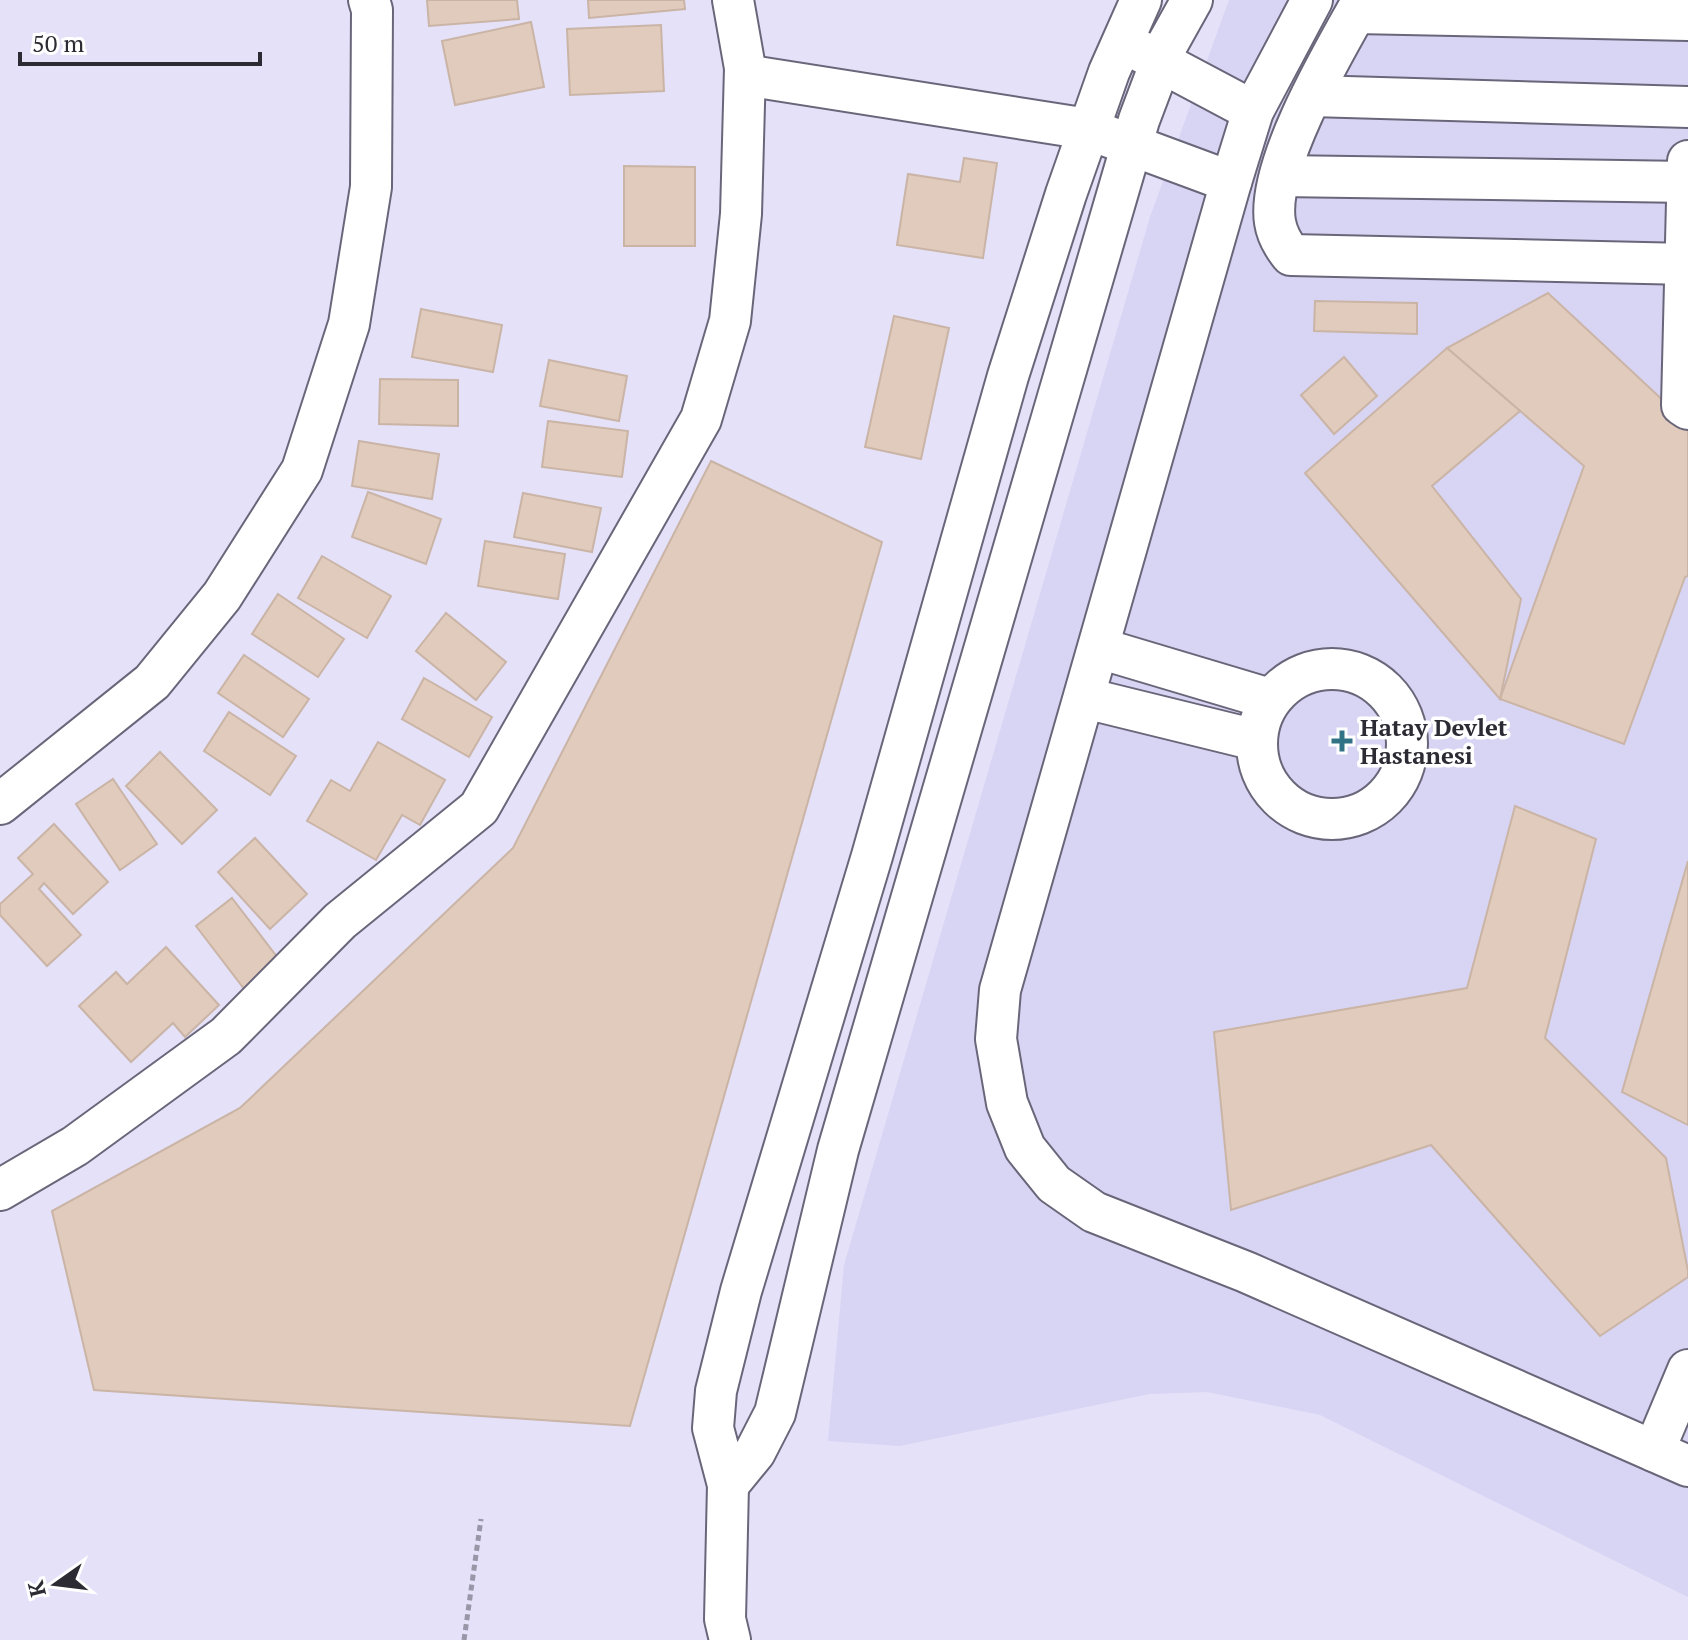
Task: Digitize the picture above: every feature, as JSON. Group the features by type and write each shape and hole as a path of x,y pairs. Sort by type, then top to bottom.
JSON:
{"street":[{"path":"0,804 152,682 222,596 302,470 349,324 371,187 372,10 369,0"},
{"path":"0,1190 75,1146 226,1036 340,921 479,808 701,419 730,321 741,214 745,75 733,0"},
{"path":"730,1640 725,1619 728,1485 713,1428 716,1391 741,1291 872,856 1008,376 1088,129 1141,0"},
{"path":"728,1485 755,1452 775,1413 838,1150 1132,145 1168,43 1192,0"},
{"path":"1312,0 1253,111 1000,990 996,1039 1007,1103 1025,1148 1054,1184 1094,1212 1246,1272 1671,1459 1688,1370"},
{"path":"1686,264 1291,255 1281,242 1274,221 1276,189 1295,128 1359,6 1688,20"},
{"path":"1123,41 1253,111"},
{"path":"745,75 1088,129 1231,182"},
{"path":"1312,96 1688,107"},
{"path":"1688,161 1686,343 1682,405 1688,409"},
{"path":"1280,176 1688,182"},
{"path":"1099,648 1270,699"},
{"path":"1340,668 1366,676 1388,693 1402,715 1407,742 1403,768 1390,792 1369,809 1344,818 1318,818 1292,809 1272,790 1260,767 1256,740 1260,719 1270,699 1289,681 1314,670 1340,668"},
{"path":"1085,698 1256,740"}],"path":[{"path":"464,1640 481,1519"}],"shaded area":[{"name":"Hatay Devlet Hastanesi","path":"1229,0 1688,0 1688,1597 1320,1415 1207,1392 1149,1394 900,1446 828,1441 844,1265 1150,217"}],"building":[{"path":"427,0 517,0 519,19 429,26"},
{"path":"588,0 684,0 685,9 589,18"},
{"path":"531,22 544,87 455,105 442,41"},
{"path":"661,25 664,91 570,95 567,29"},
{"path":"964,158 997,163 983,258 897,245 908,174 960,182"},
{"path":"624,166 695,167 695,246 624,246"},
{"path":"1548,293 1684,420 1688,420 1688,576 1685,577 1624,744 1500,699 1584,466 1447,348"},
{"path":"1315,301 1417,303 1417,334 1314,331"},
{"path":"421,309 502,325 493,372 412,357"},
{"path":"894,316 949,328 921,459 865,447"},
{"path":"1447,348 1520,411 1432,486 1521,599 1500,699 1305,473"},
{"path":"1344,357 1377,396 1334,434 1301,395"},
{"path":"549,360 627,376 619,421 540,406"},
{"path":"380,379 458,380 458,426 379,424"},
{"path":"548,421 628,431 622,477 542,467"},
{"path":"359,441 439,454 432,499 352,486"},
{"path":"711,461 882,542 630,1426 94,1390 52,1211 240,1108 513,848"},
{"path":"368,492 441,519 426,564 352,537"},
{"path":"523,493 601,508 592,552 514,537"},
{"path":"485,541 565,554 558,599 478,586"},
{"path":"322,556 391,596 367,638 298,598"},
{"path":"278,594 344,639 318,677 252,634"},
{"path":"446,613 506,662 476,700 416,651"},
{"path":"244,655 309,699 283,737 218,693"},
{"path":"424,678 492,717 469,757 402,719"},
{"path":"229,712 296,756 270,795 204,751"},
{"path":"378,742 445,780 420,825 402,815 376,860 307,821 331,780 350,791"},
{"path":"160,752 217,810 182,844 126,786"},
{"path":"113,779 157,844 120,870 76,804"},
{"path":"1515,806 1596,839 1545,1038 1666,1158 1688,1271 1688,1277 1600,1336 1431,1145 1231,1210 1214,1032 1467,988"},
{"path":"54,824 108,882 73,914 44,883 39,889 81,935 47,966 0,915 0,904 33,874 18,858"},
{"path":"255,838 307,894 270,929 218,872"},
{"path":"1688,861 1688,1125 1622,1092"},
{"path":"232,898 281,962 245,990 196,926"},
{"path":"166,947 219,1005 185,1037 173,1023 131,1062 79,1006 116,972 127,984"}],"place":[{"name":"Hatay Devlet Hastanesi","path":"1342,741"}]}
